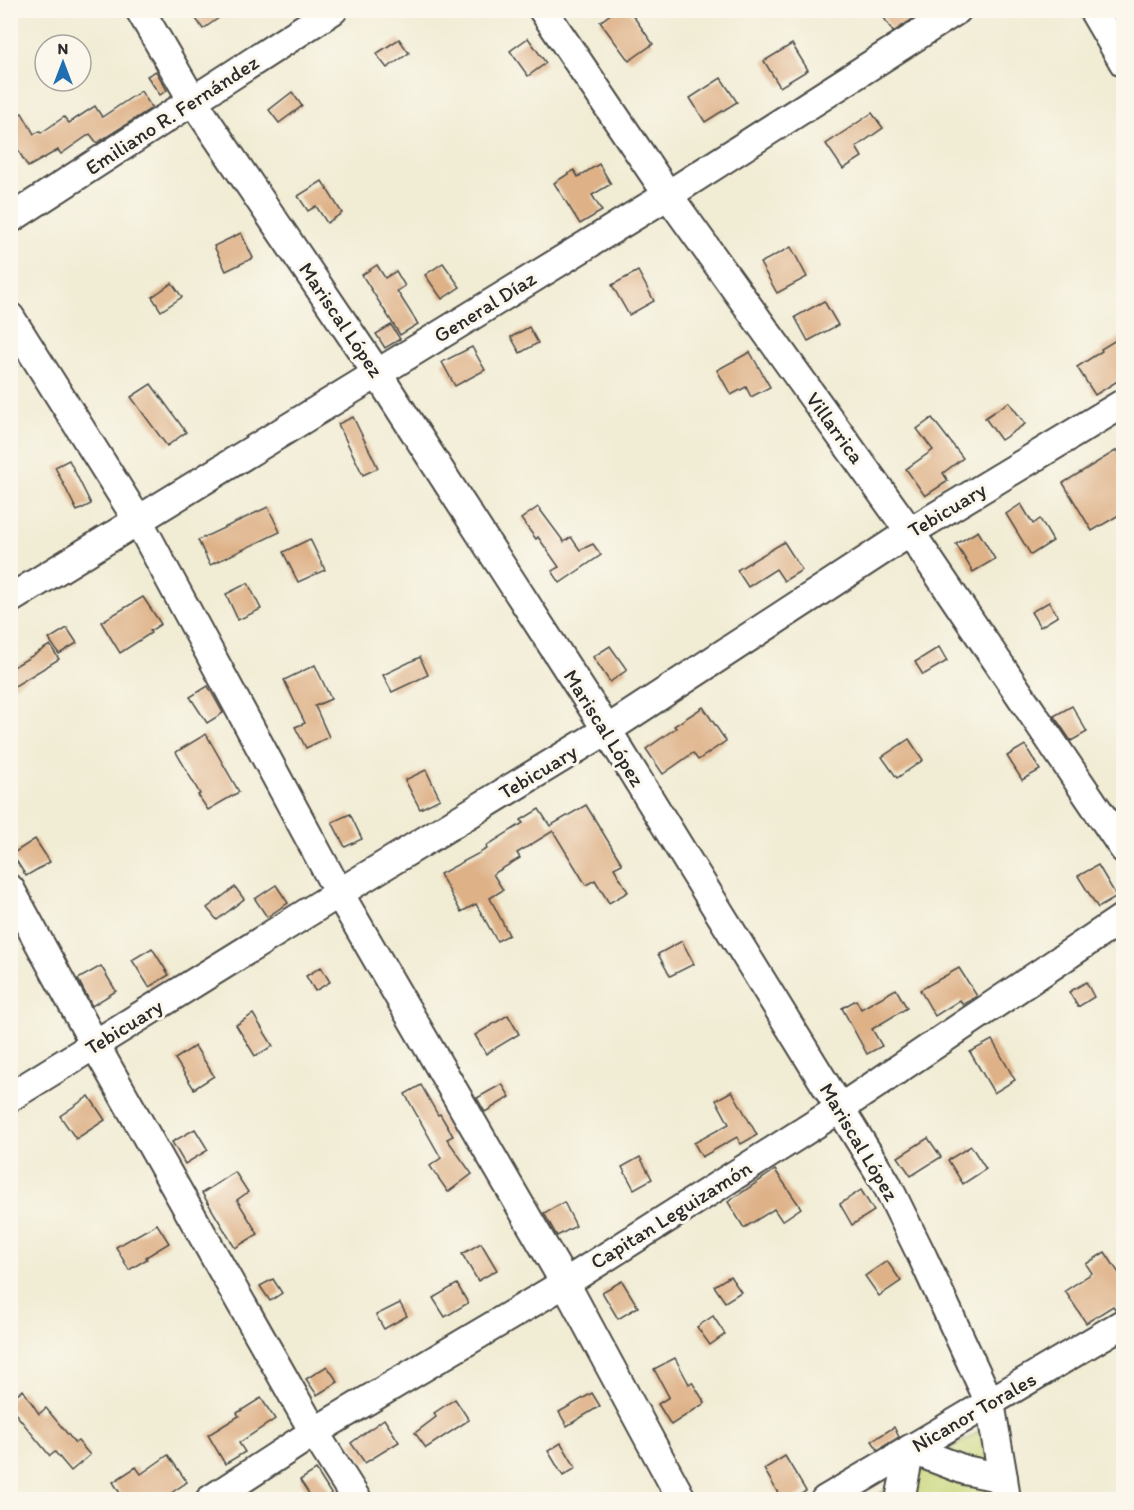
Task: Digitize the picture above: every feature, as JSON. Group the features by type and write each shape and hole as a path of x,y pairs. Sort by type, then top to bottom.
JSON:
{"street":[{"name":"Mariscal López","path":"140,10 193,101 377,373 607,730 886,1182 990,1403 1004,1489"},
{"name":"Emiliano R. Fernández","path":"10,219 333,10"},
{"name":"Villarrica","path":"543,10 668,195 910,532 1124,849"},
{"name":"General Díaz","path":"10,599 139,522 668,195 957,10"},
{"path":"1093,10 1124,63"},
{"path":"10,317 139,522 339,893 565,1283 682,1500"},
{"name":"Tebicuary","path":"10,1097 607,730 910,532 1124,404"},
{"path":"10,889 95,1045 314,1432 357,1500"},
{"name":"Capitan Leguizamón","path":"210,1500 314,1432 565,1283 839,1109 1124,917"},
{"name":"Nicanor Torales","path":"825,1500 1124,1323"},
{"name":"Mariscal López","path":"910,1449 965,1470 1004,1489"},
{"path":"900,1500 910,1449"}],"green space":[{"path":"992,1423 1021,1499 870,1500"}],"building":[{"path":"190,10 230,10 203,29"},
{"path":"616,10 629,10 653,44 629,61 600,22"},
{"path":"879,10 926,10 893,32"},
{"path":"528,38 546,63 528,76 510,51"},
{"path":"399,39 409,53 387,68 376,54"},
{"path":"792,44 808,70 780,87 764,61"},
{"path":"156,71 167,90 160,95 147,76"},
{"path":"721,78 737,102 705,122 690,98"},
{"path":"141,91 152,108 97,143 90,134 61,154 58,150 28,167 18,150 10,153 10,120 22,113 34,134 40,131 41,133 64,117 69,123 95,106 102,117"},
{"path":"292,92 302,106 279,123 269,110"},
{"path":"872,113 883,128 856,147 862,157 843,169 826,144"},
{"path":"599,164 611,184 592,195 602,211 580,224 554,183 574,170 578,177"},
{"path":"322,181 342,213 327,223 316,206 308,211 298,196"},
{"path":"241,233 253,258 226,271 214,246"},
{"path":"791,247 807,277 777,293 760,263"},
{"path":"443,263 460,287 442,299 425,275"},
{"path":"377,265 385,278 396,271 405,286 397,291 418,324 400,335 362,275"},
{"path":"638,271 654,301 629,315 612,285"},
{"path":"172,283 182,297 161,311 152,297"},
{"path":"824,301 838,325 808,341 795,317"},
{"path":"391,325 400,339 385,348 376,334"},
{"path":"529,327 538,343 520,353 511,337"},
{"path":"1124,335 1124,377 1095,395 1077,367"},
{"path":"472,347 485,370 455,386 442,362"},
{"path":"750,352 770,387 751,397 746,387 731,395 717,370"},
{"path":"151,384 186,432 167,446 131,397"},
{"path":"1009,402 1025,424 1001,440 985,418"},
{"path":"353,417 378,468 363,475 338,424"},
{"path":"932,418 963,458 943,473 948,481 925,496 906,469 933,450 917,429"},
{"path":"1117,450 1124,461 1124,512 1092,531 1063,483"},
{"path":"69,460 91,504 77,511 55,467"},
{"path":"1021,504 1033,524 1040,519 1053,541 1031,555 1006,514"},
{"path":"268,507 280,532 210,565 198,540"},
{"path":"538,507 564,542 571,537 580,550 593,544 601,555 560,583 552,571 559,567 538,537 536,539 521,519"},
{"path":"978,531 995,559 973,572 956,544"},
{"path":"310,539 325,570 298,582 283,552"},
{"path":"784,542 802,570 784,581 776,569 748,587 737,570"},
{"path":"248,583 261,609 238,620 226,594"},
{"path":"143,597 161,624 120,653 101,622"},
{"path":"1049,602 1058,616 1040,627 1031,612"},
{"path":"67,628 77,643 59,654 49,639"},
{"path":"50,645 59,659 10,689 10,669"},
{"path":"610,646 627,670 610,682 593,657"},
{"path":"939,647 947,661 923,675 915,662"},
{"path":"420,657 428,675 392,692 383,675"},
{"path":"315,665 331,699 315,706 329,737 306,748 295,727 305,723 284,680"},
{"path":"208,686 223,713 207,723 190,697"},
{"path":"1072,706 1087,732 1071,741 1054,716"},
{"path":"703,707 726,741 698,760 693,753 663,774 646,749 676,728 674,726"},
{"path":"206,734 239,792 208,810 176,752"},
{"path":"909,739 923,760 897,778 882,757"},
{"path":"1025,745 1040,770 1022,780 1007,756"},
{"path":"426,770 440,799 420,809 405,780"},
{"path":"586,805 622,864 614,868 628,892 609,903 595,880 586,885 553,831 517,853 520,858 493,874 503,890 490,898 509,935 497,941 476,904 461,912 440,874 487,849 486,846 523,823 521,820 539,809 550,826"},
{"path":"350,814 362,839 345,847 332,822"},
{"path":"35,839 50,862 26,876 12,854"},
{"path":"1098,865 1117,897 1098,908 1078,876"},
{"path":"276,885 288,903 267,917 255,899"},
{"path":"235,887 244,899 217,920 207,908"},
{"path":"682,941 694,964 670,976 658,954"},
{"path":"152,948 169,975 149,987 132,960"},
{"path":"101,966 116,991 92,1006 78,979"},
{"path":"321,967 330,982 315,991 306,976"},
{"path":"959,968 977,996 963,1005 960,1000 935,1016 920,990"},
{"path":"1086,982 1094,997 1078,1007 1069,992"},
{"path":"896,989 907,1008 872,1029 882,1046 867,1054 842,1008 856,1000 861,1009"},
{"path":"253,1014 273,1046 255,1056 236,1025"},
{"path":"508,1015 519,1034 486,1054 475,1035"},
{"path":"992,1040 1015,1080 994,1093 970,1052"},
{"path":"195,1046 214,1076 194,1089 175,1059"},
{"path":"502,1084 510,1097 485,1112 477,1098"},
{"path":"421,1085 453,1136 447,1139 472,1174 448,1192 430,1166 441,1158 405,1094"},
{"path":"732,1091 757,1135 741,1144 737,1137 702,1157 694,1143 729,1124 716,1100"},
{"path":"89,1096 105,1120 76,1139 60,1116"},
{"path":"195,1129 208,1150 185,1164 172,1142"},
{"path":"928,1138 941,1157 911,1176 898,1157"},
{"path":"971,1146 986,1169 963,1184 948,1160"},
{"path":"640,1157 652,1179 634,1189 622,1167"},
{"path":"775,1170 801,1208 782,1221 774,1209 744,1228 728,1202"},
{"path":"235,1172 248,1192 237,1200 258,1234 235,1248 202,1193"},
{"path":"861,1190 874,1211 852,1225 840,1204"},
{"path":"564,1202 576,1226 557,1236 544,1213"},
{"path":"157,1224 169,1243 129,1270 116,1247"},
{"path":"481,1243 497,1270 478,1281 462,1254"},
{"path":"1105,1252 1124,1281 1124,1307 1115,1309 1113,1306 1086,1323 1065,1291 1092,1273 1086,1264"},
{"path":"887,1261 901,1281 879,1296 865,1276"},
{"path":"730,1276 741,1292 725,1302 714,1286"},
{"path":"273,1279 282,1293 270,1301 260,1286"},
{"path":"622,1281 638,1307 618,1319 602,1292"},
{"path":"457,1284 468,1303 445,1317 433,1298"},
{"path":"400,1303 407,1316 384,1329 376,1315"},
{"path":"713,1316 725,1334 710,1345 697,1327"},
{"path":"675,1358 689,1384 692,1382 705,1403 671,1425 658,1404 669,1397 654,1369"},
{"path":"327,1366 338,1382 317,1395 306,1379"},
{"path":"23,1390 39,1414 46,1408 75,1443 78,1441 90,1455 71,1471 55,1452 50,1456 10,1407 10,1398"},
{"path":"592,1393 600,1406 567,1426 559,1412"},
{"path":"261,1398 275,1419 239,1443 245,1452 225,1464 208,1435 239,1416 237,1413"},
{"path":"455,1399 469,1420 426,1448 415,1433 436,1417 434,1413"},
{"path":"384,1419 399,1442 365,1463 351,1443"},
{"path":"894,1427 899,1437 878,1450 872,1441"},
{"path":"561,1443 576,1468 563,1476 548,1451"},
{"path":"168,1455 187,1482 161,1500 124,1500 113,1482 136,1467 141,1474"},
{"path":"785,1456 806,1491 792,1500 782,1500 764,1469"},
{"path":"316,1470 335,1500 313,1500 300,1480"}]}
